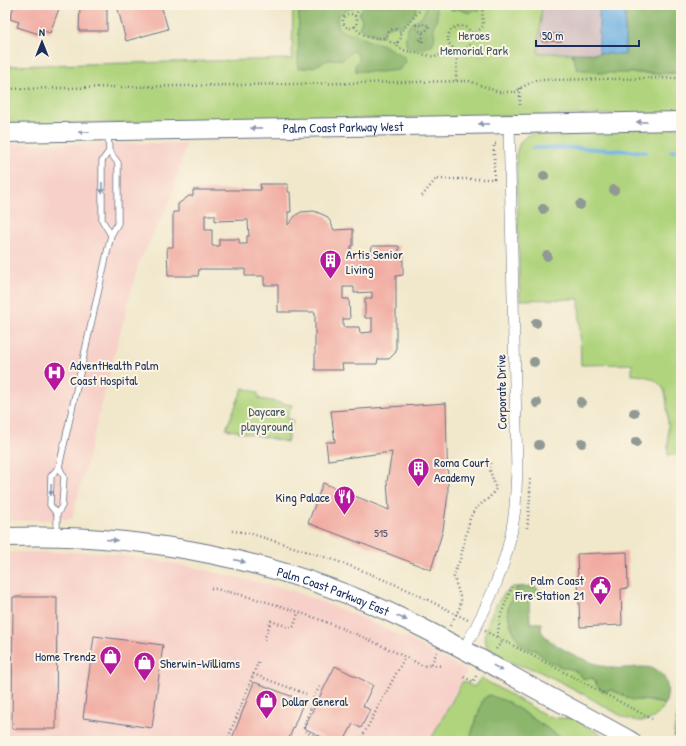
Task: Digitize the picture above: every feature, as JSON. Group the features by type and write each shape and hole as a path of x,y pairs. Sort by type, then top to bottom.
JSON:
{"main road":[{"name":"Palm Coast Parkway West","path":"5,133 681,121"},
{"name":"Palm Coast Parkway East","path":"5,537 100,539 152,544 218,556 268,568 317,583 406,620 631,741"}],"street":[{"name":"Corporate Drive","path":"464,650 495,587 504,561 510,540 516,499 517,471 509,124"}],"lane":[{"path":"57,514 50,505 51,476 59,467 111,235 118,223 118,162 109,151 108,131"},
{"path":"109,151 102,161 102,220 111,235"},
{"path":"57,537 57,514 62,506 64,477 59,467"}],"path":[{"path":"355,26 357,22 355,16 361,5"},
{"path":"421,5 420,10 400,33 400,37 397,42 398,47 403,50 435,57 454,49 464,50 472,42 472,33 469,29 462,25 453,27 448,34 449,42 454,49 457,58 456,81"},
{"path":"472,33 478,31 483,26 482,5"},
{"path":"355,16 348,14 344,16 342,21 344,26 348,28 355,26"},
{"path":"421,41 423,33 429,28 429,25 416,25 416,28 423,33"},
{"path":"355,26 358,30 372,38 387,38 391,42 397,42"},
{"path":"387,38 387,33 392,29 397,30 400,33"},
{"path":"5,89 469,81 499,92 517,92 520,88 536,80 681,78"},
{"path":"520,88 520,108"},
{"path":"422,196 436,179 494,179 494,144 500,144"},
{"path":"449,628 461,600 454,577 472,513 489,498 496,489 489,467 491,461"},
{"path":"232,531 249,533 341,563 400,587 469,621"},
{"path":"497,637 501,614 512,587"},
{"path":"211,588 230,592 298,613 350,632 421,665 442,666"},
{"path":"264,640 271,621 292,628 298,613"},
{"path":"485,631 652,719"},
{"path":"493,653 503,640"},
{"path":"431,665 438,651"},
{"path":"360,741 405,657"},
{"path":"227,741 259,660"},
{"path":"253,674 306,694"},
{"path":"464,676 472,682 477,674"},
{"path":"320,687 315,694 304,728 306,732 324,741"},
{"path":"674,732 681,736"}],"shaded area":[{"path":"513,5 599,5 599,53 515,53"},
{"name":"AdventHealth Palm Coast Hospital","path":"186,143 172,197 138,265 72,519 5,521 5,144"},
{"path":"5,552 100,552 179,564 294,591 350,613 406,638 467,671 430,741 5,741"}],"green space":[{"name":"Heroes Memorial Park","path":"293,5 542,5 538,53 572,53 577,69 656,74 681,73 681,113 5,125 5,66 292,59"},
{"path":"299,5 356,5 354,8 346,10 339,15 337,20 338,26 342,31 349,34 354,33 366,40 381,44 403,56 406,62 399,70 380,72 356,71 355,64 359,60 358,55 353,51 343,59 328,60 313,67 298,69"},
{"path":"364,5 417,5 417,8 412,17 401,26 396,25 387,27 381,36 370,34 359,28 362,20 359,13"},
{"path":"426,5 434,5 437,11 437,18 433,27 435,36 433,44 419,50 409,48 406,45 408,27 422,16"},
{"path":"449,5 481,5 479,11 476,9 469,13 458,9 452,10 449,8"},
{"path":"625,5 681,5 681,73 600,73 577,69 572,53 625,54"},
{"path":"681,128 681,454 668,455 667,403 666,395 661,386 650,378 632,375 632,364 581,365 579,299 520,300 516,156 519,145 524,138 542,130"},
{"name":"Daycare playground","path":"243,388 257,392 260,399 292,405 287,418 293,420 287,442 226,429"},
{"path":"534,586 541,592 541,596 529,597 530,623 542,623 541,631 546,637 563,649 595,664 613,668 648,667 658,671 662,674 667,686 665,704 644,700 633,700 612,690 603,691 598,687 593,678 583,678 574,670 555,664 544,658 536,650 532,650 521,645 511,625 508,615 508,608 517,587"},
{"path":"512,587 517,587 509,605 508,611 510,624 516,636 525,646 536,650 544,658 555,664 574,670 583,678 593,678 598,687 603,691 612,690 633,700 644,700 665,704 657,715 643,721 625,718 553,678 535,670 506,661 493,654 486,643 486,629 499,600"},
{"path":"481,678 549,717 574,719 613,741 566,741 508,702 483,699 469,741 430,741 463,681 474,687"},
{"path":"489,695 508,702 566,741 469,741 483,699"},
{"path":"681,705 681,741 678,741 674,732"}],"water":[{"path":"599,5 625,5 625,55 599,53"}],"building":[{"path":"14,5 60,6 50,33 41,30 39,34 17,27 19,22 10,19"},
{"path":"80,5 107,5 107,31 79,31"},
{"path":"128,5 161,5 168,29 126,41 118,9"},
{"path":"542,34 562,34 562,41 542,42"},
{"name":"Artis Senior Living","path":"260,184 288,184 291,212 288,212 288,225 296,215 301,212 314,211 326,216 334,230 353,229 353,246 351,246 351,254 371,254 372,246 399,246 399,255 403,255 403,275 396,276 396,352 389,359 378,359 377,364 342,364 343,370 315,370 315,312 278,312 278,285 264,285 264,276 245,276 245,269 199,269 198,276 168,276 167,247 173,247 173,212 178,212 178,204 189,196 193,196 193,190 261,190","holes":["205,215 215,215 215,221 248,220 249,236 247,236 247,244 239,244 239,239 219,239 219,246 212,246 212,230 205,230","343,287 354,287 354,293 372,292 372,298 365,298 365,318 372,318 372,332 360,333 359,327 343,327 343,319 350,319 349,299 343,299"]},
{"name":"Roma Court Academy","path":"446,403 448,494 443,530 431,570 308,523 323,483 389,510 387,481 392,452 328,460 326,442 335,442 331,411"},
{"name":"Palm Coast Fire Station 21","path":"627,552 628,588 621,589 622,625 580,627 577,554"},
{"path":"13,597 57,597 56,729 12,729"},
{"path":"94,636 163,645 152,728 83,718"},
{"path":"335,666 373,685 363,706 370,710 361,728 353,724 344,741 330,741 304,728"},
{"name":"Dollar General","path":"254,682 304,701 288,741 231,741"}],"waterway":[{"path":"533,148 580,148 646,152"},
{"path":"671,151 681,150"}],"place":[{"name":"Artis Senior Living","path":"330,280"},
{"name":"AdventHealth Palm Coast Hospital","path":"55,392"},
{"name":"Roma Court Academy","path":"418,488"},
{"name":"King Palace","path":"345,516"},
{"name":"Palm Coast Fire Station 21","path":"600,606"},
{"name":"Home Trendz","path":"111,676"},
{"name":"Sherwin-Williams","path":"144,682"},
{"name":"Dollar General","path":"267,720"}]}
